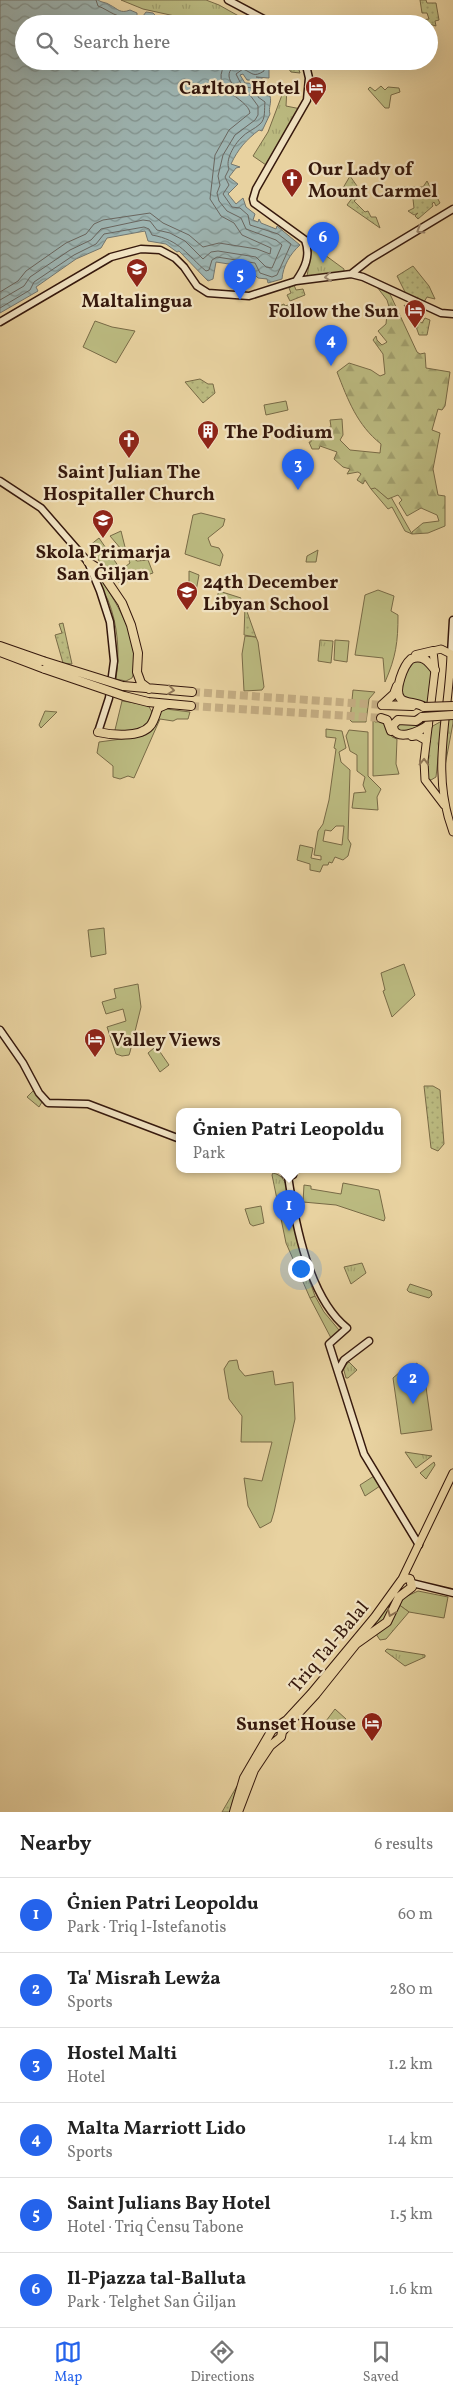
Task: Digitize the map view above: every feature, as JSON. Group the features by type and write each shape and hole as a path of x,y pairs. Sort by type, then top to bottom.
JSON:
{"highway":[{"path":"88,562 99,569 122,603 131,625 138,654 137,672 141,683 149,689"},
{"path":"0,646 124,696 148,702 191,706"},
{"path":"437,650 414,655 408,659 402,669 394,694 382,705 453,706"},
{"path":"0,652 123,686 192,692"},
{"path":"424,707 420,704 402,701 398,690 405,667 411,658 420,657 427,660 435,670"},
{"path":"123,686 132,681 137,672"},
{"path":"148,702 154,709 153,719"},
{"path":"98,732 111,735 146,730 151,725 158,708 165,704"},
{"path":"426,740 416,735 394,736 387,720 381,718 453,714"},
{"path":"422,717 416,720 397,720 393,725 394,731 402,735 422,730 428,726"},
{"path":"407,1578 410,1585 401,1588 401,1581 407,1578"},
{"name":"Triq Tal-Balal","path":"234,1812 244,1778 277,1733 375,1618 401,1581"},
{"name":"Triq Tal-Balal","path":"238,1812 254,1770 277,1733 356,1644 387,1622 398,1597 410,1585"}],"main road":[{"path":"228,0 256,15"},
{"path":"296,281 308,256 305,240 254,203 253,199 256,189 307,100 309,78 307,70"},
{"path":"351,274 370,259 453,209"},
{"path":"0,322 111,257 141,249 160,250 175,258 202,291 249,296 296,281 351,274 363,276 441,313 453,313"},
{"path":"360,268 363,276"},
{"path":"0,481 41,508 88,562 106,604 113,646 113,676 109,698 98,732"},
{"path":"453,620 440,774 444,805 453,832"},
{"path":"437,650 448,645 452,638"},
{"path":"437,650 451,654"},
{"path":"437,650 424,761 425,780 444,805"},
{"path":"427,782 438,780 440,774"},
{"path":"0,1030 23,1063 39,1093 48,1103 88,1104 176,1137"},
{"path":"286,1173 300,1237 318,1294 335,1318 347,1328 329,1344 364,1454 419,1545"},
{"path":"288,1176 293,1175 293,1173"},
{"path":"338,1371 344,1360 369,1341"},
{"path":"335,1359 344,1360"},
{"path":"401,1581 453,1473"},
{"path":"407,1526 418,1534 424,1533"},
{"path":"412,1560 409,1575 410,1585 453,1593"}],"green space":[{"path":"121,0 206,0 237,15 170,15 143,9"},
{"path":"420,0 426,0 427,3 436,3 439,20 438,15 422,13"},
{"path":"290,70 299,70 300,73 291,72"},
{"path":"381,86 385,90 388,87 399,88 400,92 391,95 389,108 385,108 368,89 370,87 375,91"},
{"path":"285,87 287,87 286,106 301,109 266,165 253,156 268,132"},
{"path":"350,176 357,186 347,191 343,188"},
{"path":"427,181 440,203 436,206 434,202 433,206 418,219 415,216 418,213 414,215 408,211 414,208 413,199 415,197 408,195 416,192 415,189 406,192 404,187 423,187"},
{"path":"356,193 359,197 354,201 365,212 368,211 371,217 376,217 380,228 347,205"},
{"path":"314,247 344,269 344,272 309,278 307,276"},
{"path":"413,266 429,286 435,299 427,297 424,302 406,294 397,276"},
{"path":"294,285 296,290 303,289 305,295 290,301 287,295 291,293 289,288"},
{"path":"377,287 390,294 417,352 420,354 425,353 426,368 450,372 445,406 442,410 438,409 432,430 440,433 433,469 438,495 445,496 445,526 428,533 412,534 412,532 423,523 439,521 437,515 421,508 407,516 399,503 402,500 398,495 388,499 375,488 371,489 365,480 363,484 357,480 361,474 358,472 347,474 350,469 343,467 334,459 337,452 320,446 319,449 312,449 309,442 311,442 311,439 319,438 322,433 331,435 326,430 326,428 331,427 330,420 342,419 343,435 340,440 350,450 380,453 381,444 359,420 349,402 337,372 349,363 371,370 380,376 385,374 383,354 373,340 376,336 382,345 387,342 378,331 386,324 387,314 390,310 387,300"},
{"path":"284,304 285,306 288,305 293,316 282,316 279,306"},
{"path":"404,305 418,314 416,319 422,323 425,318 430,320 427,335 419,335 414,321"},
{"path":"95,321 112,327 135,331 116,363 83,347"},
{"path":"200,379 208,384 213,384 215,393 203,403 185,382"},
{"path":"286,401 288,410 266,415 264,405"},
{"path":"375,487 388,499 391,497 412,534 405,531 392,507 388,509 371,489"},
{"path":"201,513 225,519 223,526 208,538 211,546 219,548 223,555 220,566 185,554 193,515"},
{"path":"121,531 125,547 121,549 110,536"},
{"path":"99,538 121,570 130,563 129,561 132,557 137,561 148,560 153,573 120,584 114,575 110,577 89,546"},
{"path":"318,550 316,562 306,562 307,556"},
{"path":"189,571 199,575 196,591 191,594 189,593"},
{"path":"95,572 126,622 131,637 135,652 135,666 132,678 126,681 116,679 118,649 116,629 108,600"},
{"path":"378,590 394,596 391,611 398,615 396,649 385,682 383,658 355,655 365,595"},
{"path":"219,591 241,598 237,610 215,603"},
{"path":"245,606 256,637 244,635"},
{"path":"63,623 72,664 63,663 55,635 62,633 59,624"},
{"path":"245,636 256,637 258,642 264,687 262,690 244,691 242,654"},
{"path":"320,640 333,641 331,663 318,661"},
{"path":"335,640 349,641 347,662 334,660"},
{"path":"419,660 429,665 432,672 430,703 402,697 408,665"},
{"path":"353,690 375,692 369,699 366,722 352,722 350,720"},
{"path":"122,701 148,705 152,712 147,724 138,730 114,734"},
{"path":"166,709 190,712 188,719 173,721 160,719 134,778 128,776 120,779 113,777 113,766 97,753 99,742 136,737 152,729 160,712"},
{"path":"45,711 57,712 41,728 39,725"},
{"path":"373,719 375,722 386,721 392,737 397,739 396,764 399,774 373,776"},
{"path":"453,719 445,766 444,742 448,720"},
{"path":"425,722 413,730 398,733 397,723 419,724"},
{"path":"442,722 436,777 431,780 428,779 426,760 431,727"},
{"path":"326,729 342,731 346,748 339,752 341,762 350,770 348,839 351,844 348,856 343,860 335,857 332,863 329,862 328,865 323,865 320,872 310,870 310,864 297,860 300,845 313,848 311,858 321,860 321,856 314,855 318,831 323,824 329,800 336,749 334,748 336,738 326,737","holes":["336,826 344,826 342,845 323,841 325,830 331,831"]},
{"path":"349,730 368,732 368,776 381,789 377,797 378,810 352,808 354,793 366,792 363,785 365,777 357,771 357,755 350,751 346,736"},
{"path":"104,928 106,954 91,957 88,930"},
{"path":"404,964 415,995 392,1017 383,991 385,990 381,973"},
{"path":"138,984 141,1007 129,1055 122,1056 116,1054 107,1027 126,1021 123,1009 106,1014 102,1002 116,998 114,989"},
{"path":"154,1048 158,1049 169,1065 160,1072 148,1053"},
{"path":"424,1086 433,1086 440,1090 444,1144 438,1151 431,1148"},
{"path":"34,1090 42,1102 39,1107 27,1097"},
{"path":"273,1173 282,1178 288,1191 290,1207 286,1210 288,1217 292,1217 306,1271 315,1296 310,1298 286,1243"},
{"path":"343,1183 379,1190 384,1221 336,1205 303,1202 304,1185 311,1186 311,1189 341,1194"},
{"path":"261,1206 264,1223 253,1226 250,1224 245,1209"},
{"path":"362,1263 366,1273 351,1284 344,1267"},
{"path":"410,1284 431,1291 432,1295 429,1298 409,1292 407,1290"},
{"path":"315,1296 324,1312 339,1330 334,1337 331,1338 310,1298"},
{"path":"237,1360 239,1369 245,1376 273,1371 275,1385 293,1382 295,1419 274,1512 271,1522 260,1528 248,1506 244,1478 262,1481 272,1442 241,1442 242,1416 229,1399 224,1369 229,1361"},
{"path":"349,1362 357,1370 346,1378 343,1367"},
{"path":"417,1363 419,1374 424,1373 432,1430 401,1434 393,1378 407,1366 409,1369"},
{"path":"405,1452 432,1456 416,1468"},
{"path":"434,1462 435,1465 426,1479 420,1473"},
{"path":"374,1476 380,1486 365,1496 360,1485"},
{"path":"399,1588 402,1591 385,1618 371,1631 372,1626"},
{"path":"418,1591 448,1597 444,1618 409,1612 398,1604 401,1599"},
{"path":"398,1604 409,1612 386,1639 380,1640 376,1634 388,1625"},
{"path":"387,1649 425,1655 425,1657 405,1666 385,1651"},
{"path":"335,1709 346,1719 320,1729"},
{"path":"237,1786 230,1812 222,1812"}],"water":[{"path":"0,0 98,0 121,11 130,10 137,13 137,15 15,15 15,70 269,70 269,78 256,77 262,78 262,81 247,80 243,74 240,75 245,83 263,84 262,95 270,96 270,114 262,131 259,130 250,137 231,164 240,167 236,168 229,177 238,184 228,194 236,204 243,198 246,207 255,214 253,220 258,222 259,219 261,223 276,229 277,226 300,245 288,260 282,279 268,283 267,279 258,278 254,274 254,268 216,262 213,279 208,281 179,251 177,252 166,244 148,241 145,231 107,238 101,248 76,259 36,287 38,291 0,313"},
{"path":"146,12 155,15 144,15"},
{"path":"228,267 249,270 247,284 227,281"}],"tunnel":[{"path":"192,692 382,705"},
{"path":"191,706 381,718"}],"place":[{"name":"Carlton Hotel","path":"316,106"},
{"name":"Our Lady of Mount Carmel","path":"292,198"},
{"name":"Il-Pjazza tal-Balluta","path":"323,263"},
{"name":"Maltalingua","path":"137,288"},
{"name":"Saint Julians Bay Hotel","path":"240,300"},
{"name":"Follow the Sun","path":"415,329"},
{"name":"Malta Marriott Lido","path":"331,366"},
{"name":"The Podium","path":"208,450"},
{"name":"Saint Julian The Hospitaller Church","path":"129,459"},
{"name":"Hostel Malti","path":"298,490"},
{"name":"Skola Primarja San Ġiljan","path":"103,539"},
{"name":"24th December Libyan School","path":"187,611"},
{"name":"Valley Views","path":"95,1058"},
{"name":"Ġnien Patri Leopoldu","path":"289,1231"},
{"name":"Ta' Misraħ Lewża","path":"413,1404"},
{"name":"Sunset House","path":"372,1742"}]}
